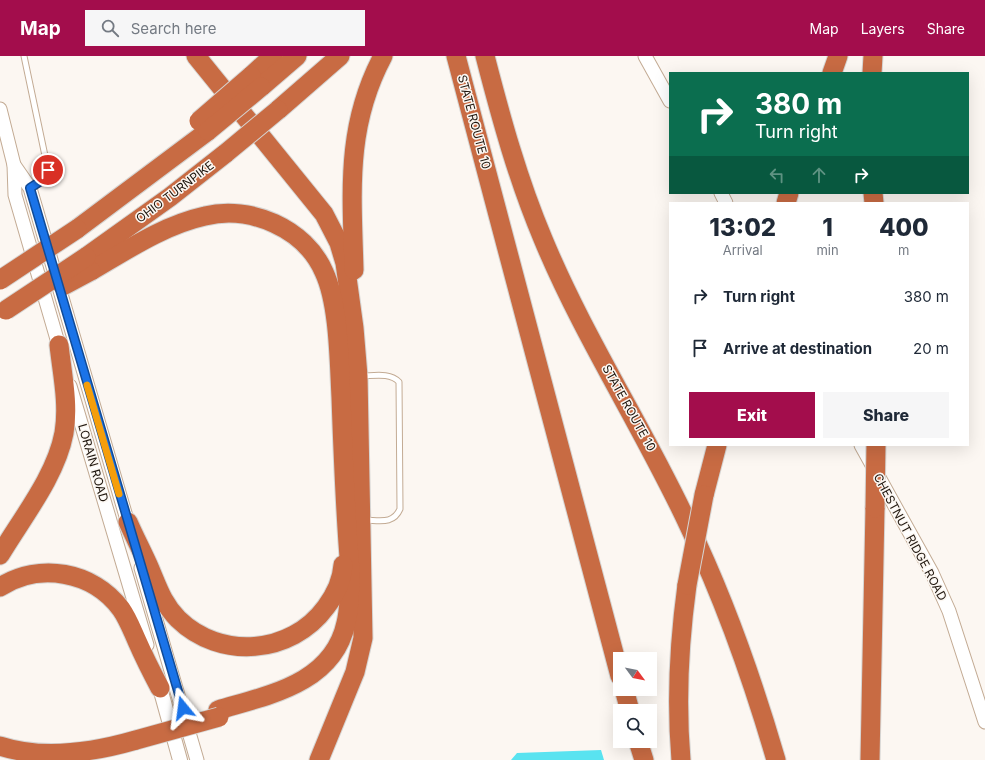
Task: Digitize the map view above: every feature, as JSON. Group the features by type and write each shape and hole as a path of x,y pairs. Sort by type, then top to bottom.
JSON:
{"highway":[{"path":"187,56 299,193 328,234 338,263 342,286 338,345"},
{"path":"196,56 309,195 330,225 339,243 345,263 354,328 358,376 354,524 350,569 349,606 343,634 335,651 324,666 301,682 218,713"},
{"path":"256,82 273,56"},
{"path":"0,280 77,229 124,195 160,155 204,126 256,82 297,56"},
{"name":"OHIO TURNPIKE","path":"89,264 278,110 340,56"},
{"path":"354,328 353,154 357,127 364,101 373,76 383,56"},
{"name":"STATE ROUTE 10","path":"456,56 614,652"},
{"name":"STATE ROUTE 10","path":"485,56 514,160 543,240 576,310 646,438 690,527 742,657 776,760"},
{"path":"832,72 838,56"},
{"path":"872,72 873,56"},
{"path":"3,314 89,264 196,218 229,213 258,217 275,224 292,234 306,246 320,263 330,289 338,345 354,524 361,582 363,630 360,653 353,677 319,760"},
{"path":"0,554 48,475 61,444 65,411 59,344"},
{"path":"681,760 678,725 679,668 687,585 704,495 717,446"},
{"path":"870,760 876,446"},
{"path":"128,522 160,594 173,614 189,628 208,639 225,645 248,647 273,644 287,639 304,629 323,610 336,590 354,524"},
{"path":"0,587 25,576 50,573 72,576 95,586 112,598 126,616 160,688"},
{"path":"0,746 28,757 56,760 79,756 135,737 218,713 295,694 315,684 331,671 344,654 353,636 357,619 361,582"},
{"path":"0,736 21,746 49,751 77,748 135,737"},
{"path":"640,748 644,760"}],"main road":[{"name":"LORAIN ROAD","path":"160,688 180,760"}],"street":[{"path":"645,56 669,99"},
{"name":"LORAIN ROAD","path":"0,109 3,134 14,165 30,188 197,760"},
{"name":"LORAIN ROAD","path":"14,165 15,195 69,383 160,688"},
{"path":"69,383 85,378"},
{"name":"CHESTNUT RIDGE ROAD","path":"862,446 932,573 949,611 985,722"}],"lane":[{"path":"24,56 48,170 44,179 30,188"},
{"path":"354,524 391,520 397,517 400,509 399,382 388,376 358,376"}],"water":[{"path":"601,750 604,760 511,760 517,753"}],"slow traffic":[{"path":"87,385 119,494"}],"route":[{"path":"48,170 44,179 30,188 183,708"}]}
